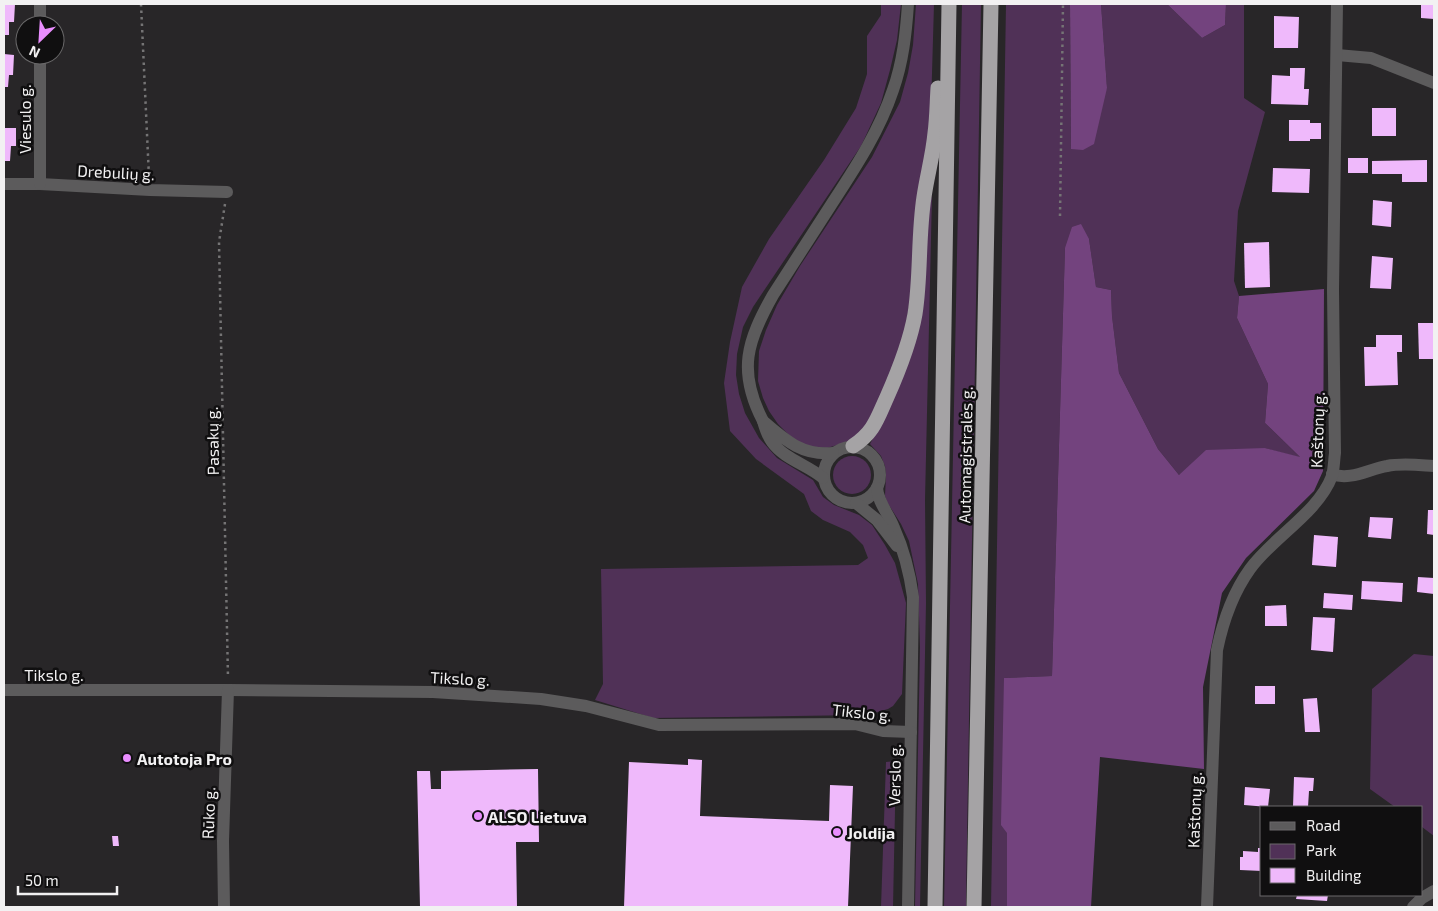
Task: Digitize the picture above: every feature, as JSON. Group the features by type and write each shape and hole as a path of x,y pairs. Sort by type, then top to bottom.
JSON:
{"highway":[{"path":"853,446 865,438 872,428 898,372 908,344 914,314 918,285 924,197 935,134 940,4"},
{"name":"Automagistralės g.","path":"935,907 949,4"},
{"name":"Automagistralės g.","path":"974,907 990,4"},
{"path":"975,862 985,907"}],"street":[{"path":"823,478 785,454 773,444 767,435 750,393 747,377 748,358 752,336 773,295 857,166 883,118 902,60 908,4"},
{"name":"Kaštonų g.","path":"1207,907 1217,650 1222,627 1229,607 1249,570 1265,551 1316,503 1332,474 1335,453 1333,290 1337,4"},
{"path":"1337,55 1371,58 1434,83"},
{"name":"Viesulo g.","path":"40,65 40,184"},
{"name":"Drebulių g.","path":"4,184 227,192"},
{"path":"762,420 776,433 796,446 810,452 819,454 833,453 846,446 862,448 869,452 875,458 880,474 877,488 870,497 856,503 845,502 830,494 823,478 825,464 833,453"},
{"path":"1332,474 1346,476 1398,464 1434,466"},
{"name":"Verslo g.","path":"877,488 881,503 898,535 910,578 913,597 908,907"},
{"name":"Verslo g.","path":"856,503 877,520 903,554"},
{"name":"Tikslo g.","path":"4,690 432,692 541,700 586,706 659,725 854,724 883,731 911,732"},
{"name":"Rūko g.","path":"224,907 223,841 228,690"},
{"path":"1413,907 1422,898 1434,891"}],"path":[{"path":"141,4 150,190"},
{"path":"1060,216 1063,4"},
{"name":"Pasakų g.","path":"227,192 219,242 228,690"}],"green space":[{"path":"881,4 901,4 897,40 881,103 861,146 753,307 743,327 737,354 736,375 745,413 759,438 777,458 813,480 823,497 834,505 859,515 872,525 895,563 906,603 902,694 893,706 888,709 861,715 653,718 595,700 603,684 601,569 858,565 868,558 863,545 850,532 823,520 811,511 804,494 756,459 730,431 724,383 730,342 742,287 769,239 824,160 856,108 867,74 867,36 881,15"},
{"path":"916,4 934,4 931,108 911,295 902,347 868,424 855,438 827,448 805,446 791,437 778,424 769,411 758,381 759,351 777,305 800,266 872,157 900,102 913,45"},
{"path":"962,4 981,4 966,907 944,907"},
{"path":"1006,4 1070,4 1071,148 1107,88 1101,4 1167,4 1202,38 1225,25 1226,4 1244,4 1244,98 1265,112 1238,211 1234,281 1239,296 1237,318 1268,384 1265,423 1301,458 1265,448 1179,475 1158,449 1119,373 1111,290 1096,287 1089,239 1065,248 1052,676 1004,678 1007,907 991,907"},
{"path":"932,195 925,500 926,603 920,907 915,907 920,647 918,584 909,541 885,496 885,466 881,456 870,444 893,399"},
{"path":"852,456 865,462 871,475 865,488 852,494 839,488 833,475 839,462"},
{"path":"1414,654 1434,656 1434,836 1423,828 1423,806 1394,806 1370,789 1372,689"},
{"path":"896,761 893,907 881,907 886,762"}],"shaded area":[{"path":"1070,4 1101,4 1107,88 1094,144 1083,150 1071,149"},
{"path":"1167,4 1226,4 1225,25 1202,38"},
{"path":"1081,224 1089,239 1096,287 1111,290 1119,373 1158,449 1179,475 1206,450 1265,448 1300,457 1265,423 1268,384 1237,318 1239,296 1324,289 1323,471 1314,491 1246,558 1222,593 1203,687 1204,769 1100,757 1091,907 1007,907 1007,833 1001,825 1004,678 1052,676 1065,248 1072,227"}],"building":[{"path":"4,4 15,4 14,22 9,22 9,35 4,35"},
{"path":"1421,4 1434,4 1434,19 1421,18"},
{"path":"1274,16 1299,17 1298,48 1274,48"},
{"path":"4,54 14,55 13,75 9,75 8,87 4,87"},
{"path":"1290,68 1305,68 1304,89 1309,89 1308,105 1271,104 1272,75 1290,76"},
{"path":"1372,108 1396,108 1396,136 1372,136"},
{"path":"1289,120 1310,120 1310,123 1321,123 1321,139 1289,141"},
{"path":"4,128 16,128 16,146 11,146 10,161 4,161"},
{"path":"1348,158 1368,158 1368,173 1348,173"},
{"path":"1427,160 1427,182 1402,182 1402,174 1372,174 1372,161"},
{"path":"1273,168 1310,169 1309,193 1272,192"},
{"path":"1373,200 1392,202 1391,227 1372,225"},
{"path":"1269,242 1270,287 1245,288 1244,243"},
{"path":"1372,256 1393,258 1391,289 1370,288"},
{"path":"1418,323 1434,323 1434,359 1419,359"},
{"path":"1376,335 1402,335 1402,352 1397,352 1398,385 1365,386 1364,347 1376,347"},
{"path":"1428,510 1434,510 1434,535 1427,534"},
{"path":"1370,517 1393,518 1391,539 1368,537"},
{"path":"1314,535 1338,537 1336,567 1312,565"},
{"path":"1418,577 1434,578 1434,594 1417,592"},
{"path":"1362,581 1403,583 1402,602 1361,599"},
{"path":"1324,593 1353,595 1352,610 1323,608"},
{"path":"1286,605 1287,626 1265,626 1265,606"},
{"path":"1313,617 1335,618 1333,652 1311,650"},
{"path":"1255,686 1275,686 1275,704 1255,704"},
{"path":"1317,698 1320,732 1305,732 1303,699"},
{"path":"688,759 702,760 700,816 829,821 830,785 853,786 848,907 624,907 629,762 688,765"},
{"name":"ALSO Lietuva","path":"538,769 539,842 516,842 517,907 420,907 417,771 430,771 431,789 441,789 441,771"},
{"path":"1294,777 1314,778 1313,791 1309,791 1308,806 1293,806"},
{"path":"1245,787 1270,789 1268,806 1244,805"},
{"path":"112,836 118,836 119,846 113,846"},
{"path":"1258,848 1260,848 1260,871 1240,870 1240,857 1243,857 1243,851 1258,852"},
{"path":"1297,896 1328,896 1327,901 1296,899"}],"place":[{"name":"Autotoja Pro","path":"127,758"},
{"name":"ALSO Lietuva","path":"478,816"},
{"name":"Joldija","path":"837,832"}]}
